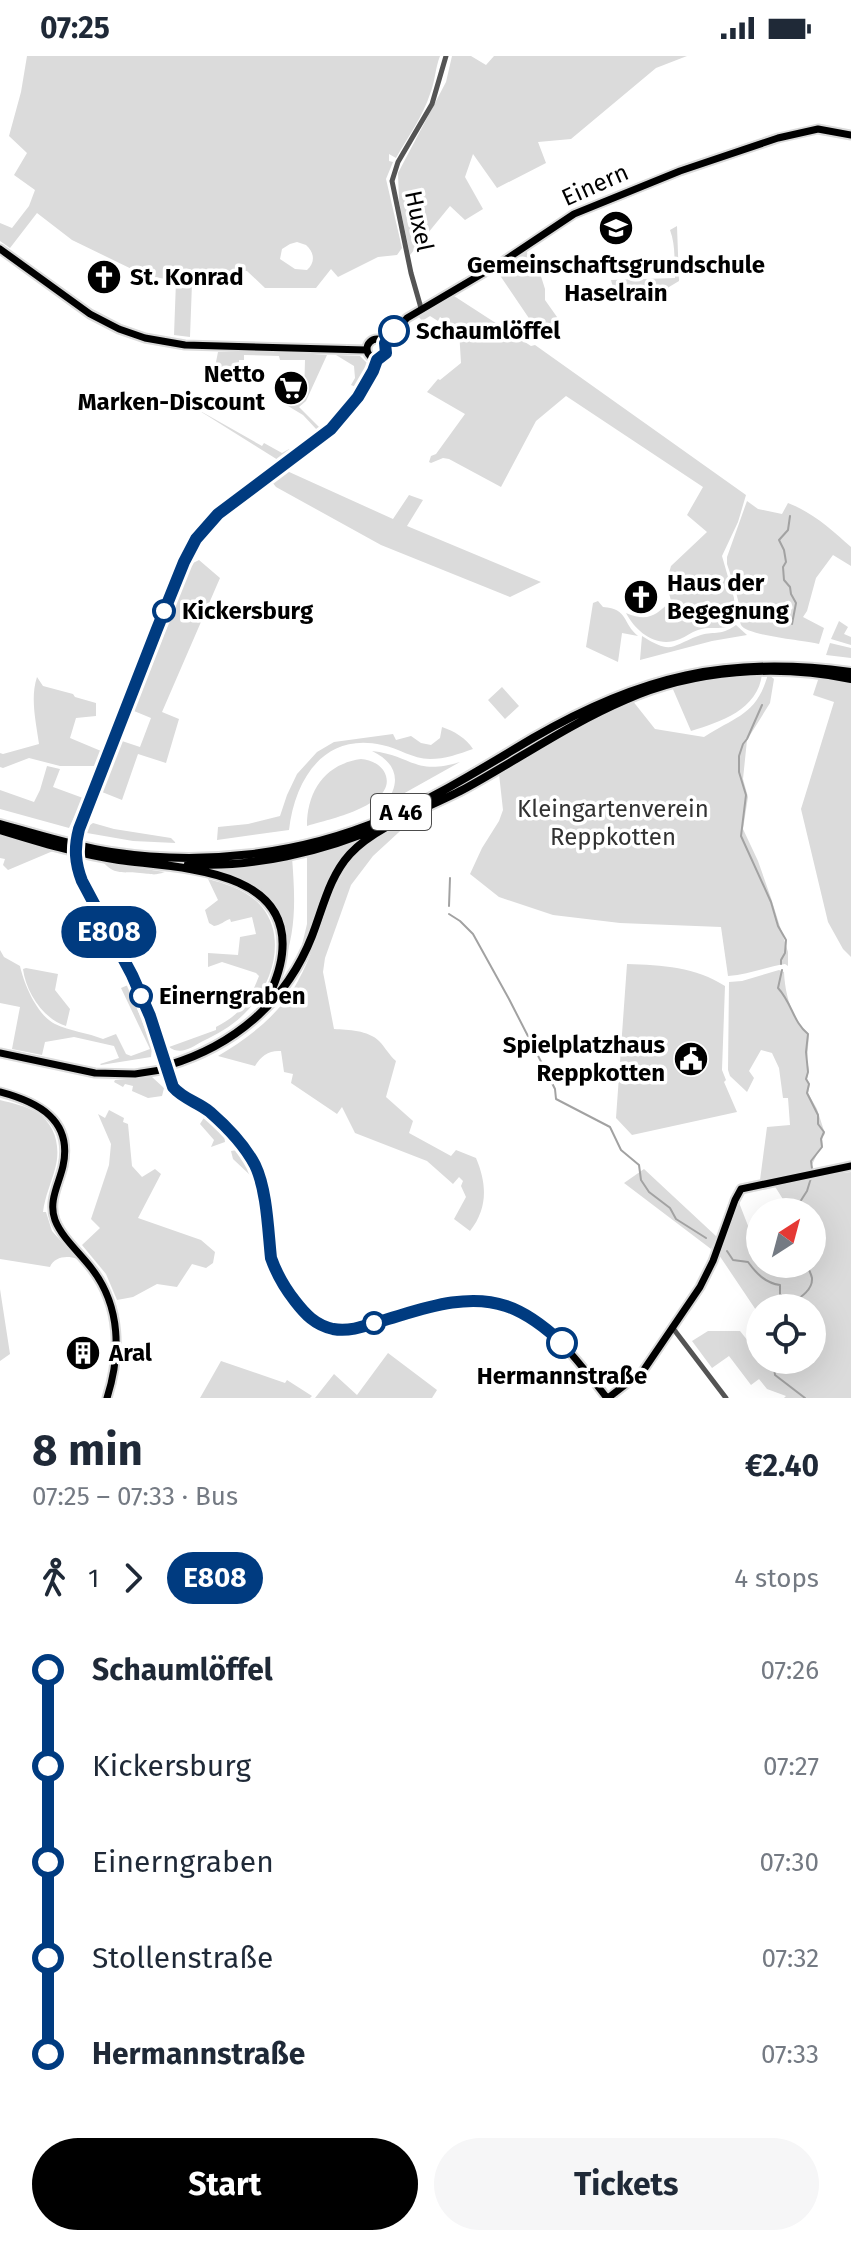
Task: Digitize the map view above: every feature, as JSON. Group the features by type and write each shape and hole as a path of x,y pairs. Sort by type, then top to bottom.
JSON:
{"highway":[{"name":"A 46","path":"315,846 385,819 626,699 694,679 753,669 851,672"},
{"name":"A 46","path":"826,672 851,679"},
{"name":"A 46","path":"0,830 58,847 136,861 200,865 244,863 362,834 422,810 488,770"},
{"path":"168,1067 183,1064 238,1033 285,988 299,966 343,862 367,840 422,810"},
{"name":"A 46","path":"0,824 69,843 133,855 203,858 279,853"},
{"path":"136,861 225,877 242,883 265,900 275,913 283,938 279,971 265,1007"}],"main road":[{"name":"Einern","path":"385,343 407,318 421,308 502,262 574,214 692,166 787,135 818,129 851,135"},
{"path":"0,249 90,314 145,338 185,345 366,350"},
{"path":"377,360 370,357 366,350 372,340 378,339 385,343 386,353 377,360 358,397 331,429 218,514 196,539 184,562 79,829 75,856 82,881 132,975 180,1094 209,1112 254,1163 261,1185 271,1258 288,1293 314,1321 332,1329 349,1330 429,1307 461,1302 491,1303 518,1311 562,1343 608,1398 643,1371 706,1278 741,1189 851,1166"},
{"path":"0,1053 103,1073 168,1067"},
{"path":"0,1092 39,1106 53,1119 62,1134 65,1155 54,1194 53,1214 60,1230 101,1282 113,1313 116,1355 107,1398"}],"street":[{"name":"Huxel","path":"421,308 392,181 398,162 432,104 446,56"},
{"path":"672,1327 726,1398"}],"green space":[{"path":"27,56 440,56 432,89 419,118 396,158 389,154 389,161 393,162 386,179 402,248 397,255 378,257 338,277 331,269 316,288 265,288 247,271 234,272 230,279 213,277 215,287 192,283 190,337 174,335 176,281 144,275 72,240 37,213 10,248 0,241 0,223 12,228 29,206 35,190 14,175 27,153 9,136","holes":["297,242 306,245 313,257 307,270 295,269 280,259 282,249 290,244"]},
{"path":"452,56 471,56 486,65 494,56 687,56 656,68 571,139 538,142 546,163 497,188 473,154 465,177 483,209 465,220 450,206 410,255 399,202 398,173 446,82"},
{"path":"677,226 679,281 669,287 659,301 614,292 611,280 675,278 670,230"},
{"path":"526,251 539,270 545,300 562,324 543,339 497,271"},
{"path":"454,296 531,346 535,345 746,495 738,522 722,556 734,598 736,623 695,631 680,639 663,642 648,637 630,620 626,613 651,616 671,601 669,593 675,590 669,573 671,566 707,532 687,515 703,487 566,396 536,421 501,487 449,459 429,462 465,414 427,392 438,379 461,363 459,330 440,317 438,321 430,316 422,321 419,317"},
{"path":"272,351 327,355 306,401 299,407 320,428 318,431 303,415 283,403 283,398 304,399 305,360 244,355 244,360 239,360 239,378 215,367 218,352"},
{"path":"336,355 360,356 367,363 358,388 351,385 355,378 354,366"},
{"path":"195,408 262,446 264,443 282,453 293,449 278,460"},
{"path":"287,471 393,519 409,495 423,500 407,526 541,582 510,597 381,545 276,487 272,482"},
{"path":"747,501 758,509 782,514 788,503 821,522 851,547 851,566 833,555 816,578 803,617 824,628 819,644 764,635 741,625 727,557"},
{"path":"199,560 220,578 162,712 179,719 166,763 138,754 122,800 102,792 122,741 140,747 151,718 134,711 191,566"},
{"path":"598,601 603,607 621,614 638,636 622,633 618,662 586,647 593,603"},
{"path":"839,621 848,627 844,634 851,637 851,645 831,639"},
{"path":"736,625 747,635 640,660 642,636 671,647"},
{"path":"830,643 851,648 851,658 826,655"},
{"path":"735,674 762,674 753,697 736,713 691,731 672,687"},
{"name":"Kleingartenverein Reppkotten","path":"768,674 774,679 770,703 747,740 743,779 748,797 743,829 771,898 788,952 788,966 785,964 728,976 721,927 620,923 553,915 499,897 470,874 503,810 499,774 524,757 632,700 655,729 704,737 744,713 758,698"},
{"path":"37,677 43,686 96,703 96,716 76,718 70,738 101,751 96,766 60,766 29,758 0,767 0,753 39,744 34,702"},
{"path":"819,677 851,681 851,957 828,922 801,809 834,702 813,695"},
{"path":"502,687 519,706 505,719 488,700"},
{"path":"442,727 459,735 473,749 430,759 382,745 362,743 344,746 329,753 306,777 292,811 289,830 217,840 218,827 280,816 297,774 317,752 334,742 393,734 396,740 411,736 431,745 440,738"},
{"path":"372,751 422,766 445,766 460,762 385,804 394,788 394,774 387,761"},
{"path":"361,759 376,764 384,772 386,787 380,796 357,810 307,826 310,801 320,781 337,767"},
{"path":"47,766 60,769 53,787 83,798 69,828 0,809 0,790 34,802"},
{"path":"411,821 373,856 351,885 323,972 334,1029 369,1035 379,1041 396,1061 386,1097 413,1121 409,1133 451,1156 456,1150 476,1158 484,1196 480,1214 470,1231 454,1219 466,1197 461,1186 463,1181 459,1177 453,1184 427,1161 355,1133 342,1107 337,1114 291,1083 293,1074 284,1072 281,1051 266,1054 255,1066 218,1056 263,1024 291,993 307,963 338,884 361,850 377,836"},
{"path":"93,823 171,838 176,843 133,841 87,833 87,827"},
{"path":"0,835 53,851 8,870 3,865 5,859 0,858"},
{"path":"367,835 347,853 298,962 307,924 307,855"},
{"path":"292,857 294,913 290,940 282,969 285,955 272,903 192,867"},
{"path":"104,863 165,872 121,872 112,870"},
{"path":"208,879 244,892 262,907 274,934 273,963 254,1004 239,1018 195,1046 178,1051 169,1047 216,1030 238,1012 248,1000 259,976 222,962 208,967 208,953 238,955 240,937 256,934 252,917 231,922 230,919 214,926 209,923 205,910 218,900"},
{"path":"0,950 4,957 20,966 32,998 48,1020 103,1039 116,1034 126,1054 131,1056 150,1049 121,988 128,985 152,1047 151,1057 101,1065 119,1058 114,1046 74,1037 45,1042 42,1055 12,1049 20,1007 0,1003"},
{"path":"627,964 690,971 725,986 722,1070 737,1112 632,1135 616,1118"},
{"path":"23,969 58,974 55,990 70,1009 66,1026 50,1017 37,1004 25,978"},
{"path":"779,970 784,972 794,1014 809,1034 808,1093 825,1134 822,1137 823,1147 812,1165 814,1170 760,1180 767,1127 790,1125 788,1098 783,1098 779,1068 772,1053 761,1050 749,1071 754,1078 747,1092 730,1076 729,982"},
{"path":"152,1077 164,1088 162,1096 148,1098 132,1091 133,1086 125,1084 123,1087 114,1082 115,1080"},
{"path":"0,1100 36,1112 52,1130 57,1145 57,1161 43,1212 46,1212 52,1231 77,1259 61,1258 50,1267 0,1259"},
{"path":"109,1110 124,1118 123,1122 128,1124 132,1166 142,1177 155,1169 161,1174 138,1218 201,1240 215,1252 213,1263 206,1268 192,1264 177,1287 157,1284 133,1297 117,1300 106,1274 82,1245 100,1228 91,1219 109,1165 111,1144 98,1114 105,1118"},
{"path":"205,1116 224,1134 225,1142 211,1147 214,1140 200,1124"},
{"path":"237,1150 253,1176 233,1159 231,1151"},
{"path":"644,1169 717,1237 711,1249 624,1183"},
{"path":"851,1172 851,1398 784,1398 786,1396 767,1389 759,1379 751,1385 729,1356 712,1368 692,1341 708,1331 740,1331 746,1338 746,1374 826,1374 826,1294 746,1295 719,1255 738,1200 746,1221 746,1278 826,1278 826,1198 782,1198 774,1185"},
{"path":"0,1289 10,1354 0,1361"},
{"path":"388,1353 437,1390 432,1398 315,1398 334,1374 357,1395"},
{"path":"221,1361 285,1383 287,1380 312,1396 200,1398"}],"waterway":[{"path":"790,516 788,530 779,540 786,562 783,567 784,580 796,603 792,624"},
{"path":"762,705 739,756 739,772 746,795 741,836 786,940 781,964"},
{"path":"449,906 450,878"},
{"path":"449,914 473,934 555,1089 556,1099 610,1127 621,1150 639,1165 641,1180 649,1192 670,1208 676,1219 706,1238"},
{"path":"782,970 778,988 808,1034 807,1093 824,1132 822,1147 811,1161 812,1169"},
{"path":"802,1198 811,1178"},
{"path":"727,1251 733,1260 748,1262 761,1277 780,1285 780,1294"},
{"path":"804,1294 812,1278"},
{"path":"775,1374 805,1398"}],"bus line":[{"name":"E808","path":"394,331 385,343 386,353 377,360 363,389 343,417 323,436 218,514 196,539 184,562 79,829 75,851 77,865 82,881 150,1016 173,1087 209,1112 254,1163 261,1185 275,1270 288,1293 307,1316 323,1326 349,1330 444,1303 491,1303 518,1311 562,1343"}],"place":[{"name":"Gemeinschaftsgrundschule Haselrain","path":"616,228"},
{"name":"St. Konrad","path":"104,277"},
{"name":"Schaumlöffel","path":"394,331"},
{"name":"Netto Marken-Discount","path":"291,388"},
{"name":"Haus der Begegnung","path":"641,597"},
{"name":"Kickersburg","path":"164,611"},
{"name":"Einerngraben","path":"141,996"},
{"name":"Spielplatzhaus Reppkotten","path":"691,1059"},
{"name":"Hermannstraße","path":"562,1343"},
{"name":"Aral","path":"83,1353"}]}
